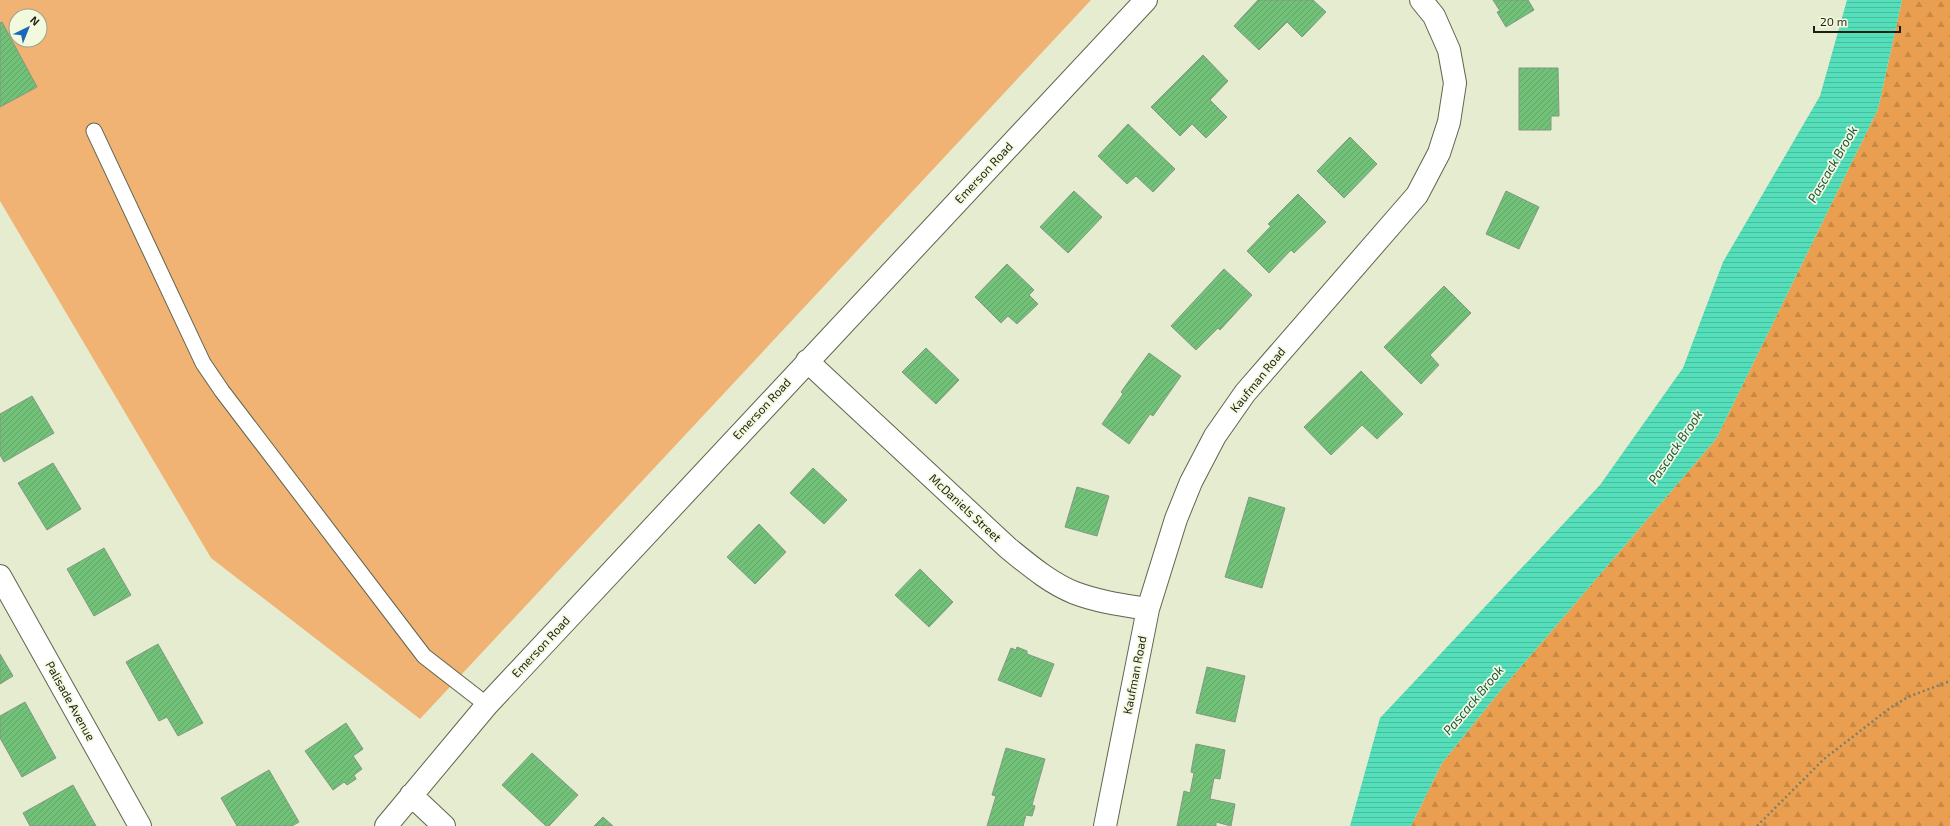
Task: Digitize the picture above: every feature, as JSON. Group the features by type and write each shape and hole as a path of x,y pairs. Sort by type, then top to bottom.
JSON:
{"street":[{"name":"Emerson Road","path":"386,826 487,706 807,361 1146,0"},
{"name":"Kaufman Road","path":"1105,826 1148,609 1176,519 1191,482 1215,436 1244,393 1417,195 1439,153 1449,122 1455,83 1449,50 1434,16 1421,0"},
{"name":"McDaniels Street","path":"807,361 1008,548 1043,575 1075,593 1106,603 1148,609"},
{"name":"Palisade Avenue","path":"0,576 140,826"},
{"path":"411,795 444,826"}],"lane":[{"path":"94,131 203,363 424,656 487,706"}],"path":[{"path":"1757,826 1824,759 1890,708 1908,697 1950,682"}],"shaded area":[{"path":"0,0 1091,0 420,719 211,558 0,201"}],"green space":[{"path":"1902,0 1950,0 1950,826 1411,826 1442,763 1501,690 1716,439 1878,109"}],"water":[{"name":"Pascack Brook","path":"1847,0 1902,0 1878,109 1716,439 1501,690 1442,763 1411,826 1350,826 1380,718 1600,485 1683,368 1723,262 1820,96"}],"building":[{"path":"1258,0 1313,0 1326,12 1302,37 1287,22 1259,50 1234,26"},
{"path":"1493,0 1528,0 1534,10 1506,27 1497,12 1500,11"},
{"path":"2,22 8,33 8,48 16,48 37,87 0,107 0,23"},
{"path":"1203,55 1228,81 1210,100 1227,117 1206,138 1192,124 1180,136 1151,107"},
{"path":"1519,68 1558,68 1559,116 1551,116 1551,130 1519,130"},
{"path":"1128,124 1175,169 1153,192 1136,176 1127,184 1098,156"},
{"path":"1350,137 1377,164 1344,198 1317,171"},
{"path":"1074,191 1102,217 1068,253 1040,227"},
{"path":"1506,191 1539,207 1519,249 1486,234"},
{"path":"1298,194 1326,222 1294,253 1291,250 1269,273 1247,251 1271,226 1268,224"},
{"path":"1007,264 1034,290 1029,295 1038,304 1017,324 1008,316 1001,323 975,297"},
{"path":"1224,269 1252,295 1220,330 1218,328 1196,350 1171,326"},
{"path":"1444,286 1471,313 1430,355 1439,365 1421,384 1384,347"},
{"path":"926,348 959,380 936,404 902,372"},
{"path":"1149,353 1181,376 1153,416 1150,414 1129,444 1102,424 1123,394 1121,392"},
{"path":"1361,371 1403,414 1377,439 1362,425 1331,455 1304,427"},
{"path":"32,396 54,433 4,462 0,455 0,414"},
{"path":"53,463 81,509 47,530 18,483"},
{"path":"813,468 847,500 824,524 790,493"},
{"path":"1077,487 1109,496 1097,536 1065,527"},
{"path":"1249,497 1285,508 1262,588 1225,577"},
{"path":"759,524 786,552 755,584 727,557"},
{"path":"104,548 131,595 94,616 67,569"},
{"path":"920,569 953,602 929,627 895,595"},
{"path":"158,644 203,723 178,736 167,717 159,721 126,662"},
{"path":"1017,647 1027,651 1027,654 1054,664 1041,697 998,680 1011,648 1016,650"},
{"path":"0,654 13,676 0,684"},
{"path":"1207,667 1245,676 1235,722 1196,713"},
{"path":"25,702 56,758 22,777 0,738 0,716"},
{"path":"346,723 363,749 353,756 362,769 354,775 356,779 347,785 344,782 333,790 305,751"},
{"path":"1196,744 1225,750 1220,779 1214,778 1210,799 1235,804 1231,826 1216,822 1216,826 1177,826 1184,791 1190,793 1194,773 1191,772"},
{"path":"1006,748 1045,759 1032,805 1035,806 1032,816 1026,815 1023,826 987,826 996,796 992,795"},
{"path":"532,753 578,795 549,826 546,826 502,785"},
{"path":"269,770 299,822 292,826 237,826 221,798"},
{"path":"73,785 96,826 30,826 23,813"},
{"path":"603,817 613,826 594,826"}]}
